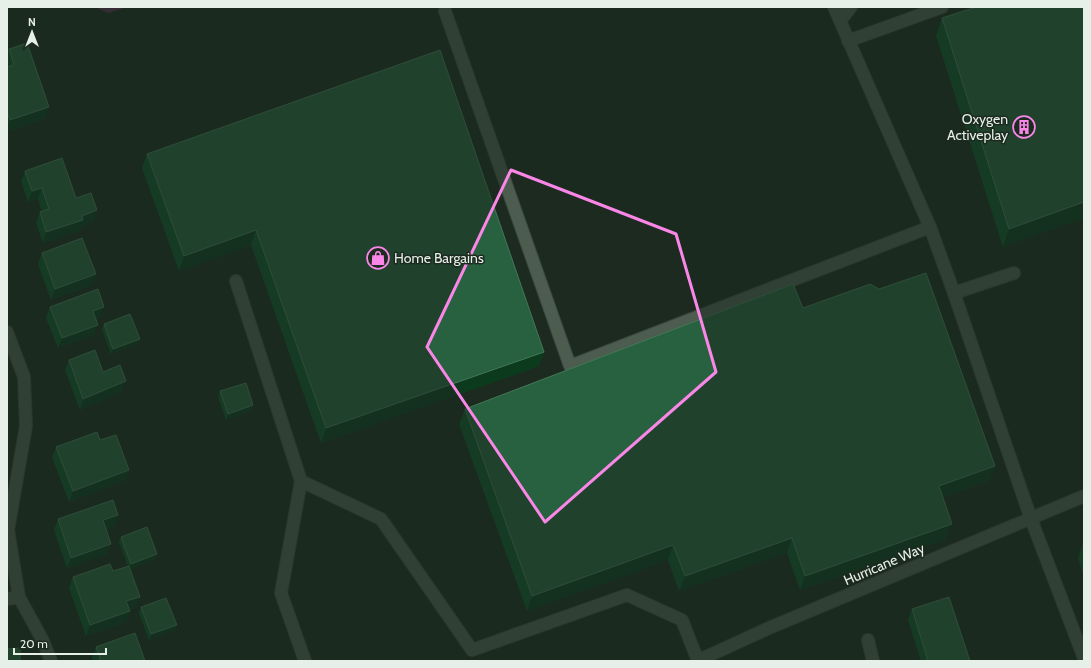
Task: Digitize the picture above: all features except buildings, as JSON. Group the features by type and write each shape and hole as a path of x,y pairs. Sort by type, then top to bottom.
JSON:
{"street":[{"path":"834,7 930,227 1031,519 1084,658"},
{"path":"840,21 852,7"},
{"path":"848,41 942,7"},
{"path":"445,11 570,366 930,227"},
{"path":"954,293 1014,273"},
{"path":"236,281 301,481 281,593 305,661"},
{"path":"7,332 24,377 26,426 8,530 19,597 42,638 51,661"},
{"path":"301,481 381,519 472,650 627,594 682,620 697,661"},
{"name":"Hurricane Way","path":"697,661 769,628 1084,496"},
{"path":"7,599 19,597"},
{"path":"868,640 873,661"}],"highlighted area":[{"path":"511,170 676,234 716,372 545,522 427,347"}],"shaded area":[{"path":"95,7 127,7 108,13"}],"place":[{"name":"Oxygen Activeplay","path":"1024,127"},
{"name":"Home Bargains","path":"378,258"}]}
